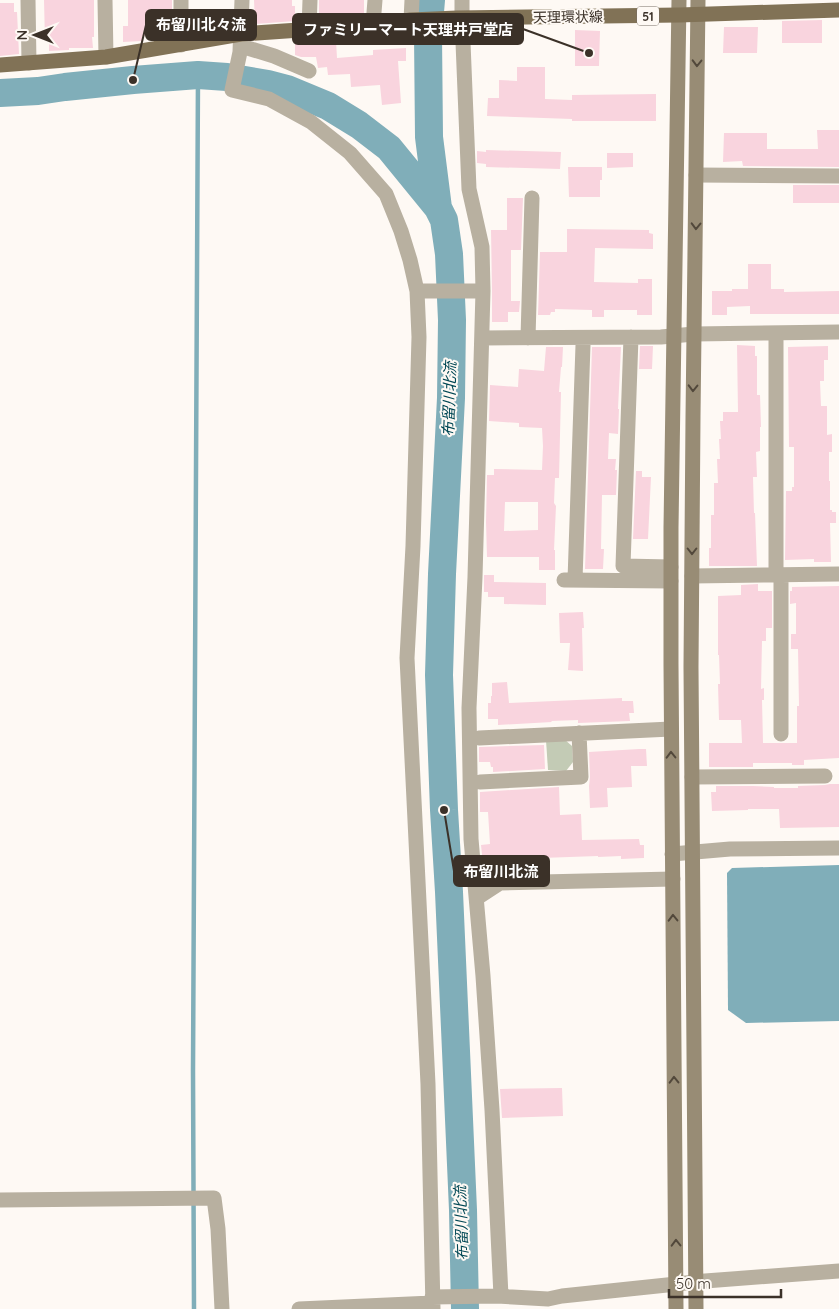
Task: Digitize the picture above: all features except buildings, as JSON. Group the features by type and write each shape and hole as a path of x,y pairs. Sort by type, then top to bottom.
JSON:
{"main road":[{"name":"天理環状線","path":"0,66 106,57 181,44 240,44 309,30 414,20 698,7 839,10"}],"street":[{"path":"28,0 30,63"},
{"path":"105,0 106,57"},
{"path":"181,0 181,44"},
{"path":"242,0 240,44 232,90 269,99 311,122 350,153 386,194 401,231 419,290 419,347 407,658 428,1084 434,1302"},
{"path":"309,30 310,0"},
{"path":"373,25 375,0"},
{"path":"412,0 414,20"},
{"path":"462,0 459,18 469,189 482,247 483,338 469,708 471,839 492,1110 499,1296"},
{"path":"696,1309 692,576 698,7"},
{"path":"676,1309 671,574 679,8"},
{"path":"240,44 309,71"},
{"path":"696,175 839,176"},
{"path":"528,338 532,198"},
{"path":"419,290 482,291"},
{"path":"483,338 673,337 694,334 839,332"},
{"path":"776,333 781,734"},
{"path":"631,337 623,566 671,574"},
{"path":"582,346 569,580 671,574"},
{"path":"692,576 839,574"},
{"path":"479,738 671,728"},
{"path":"480,782 580,777 579,733"},
{"path":"692,777 825,776"},
{"path":"672,854 730,849 839,848"},
{"path":"477,898 500,883 673,879"},
{"path":"0,1200 214,1198 218,1229 222,1309"},
{"path":"299,1309 434,1302 499,1296 548,1299 696,1282 839,1271"}],"green space":[{"path":"564,739 572,746 573,762 566,771 548,770 546,740"}],"water":[{"path":"839,865 839,1021 746,1023 728,1010 727,873 732,868"}],"waterway":[{"name":"布留川北流","path":"431,0 428,35 429,137 438,208 444,220 449,254 452,320 451,398 439,675 463,1210 465,1309"},
{"path":"194,1309 193,1071 198,75"},
{"path":"0,93 198,75 227,77 268,84 287,89 328,106 359,125 389,148 438,208"}],"place":[{"name":"ファミリーマート天理井戸堂店","path":"589,53"},
{"name":"布留川北々流","path":"133,80"},
{"name":"布留川北流","path":"444,810"}]}
